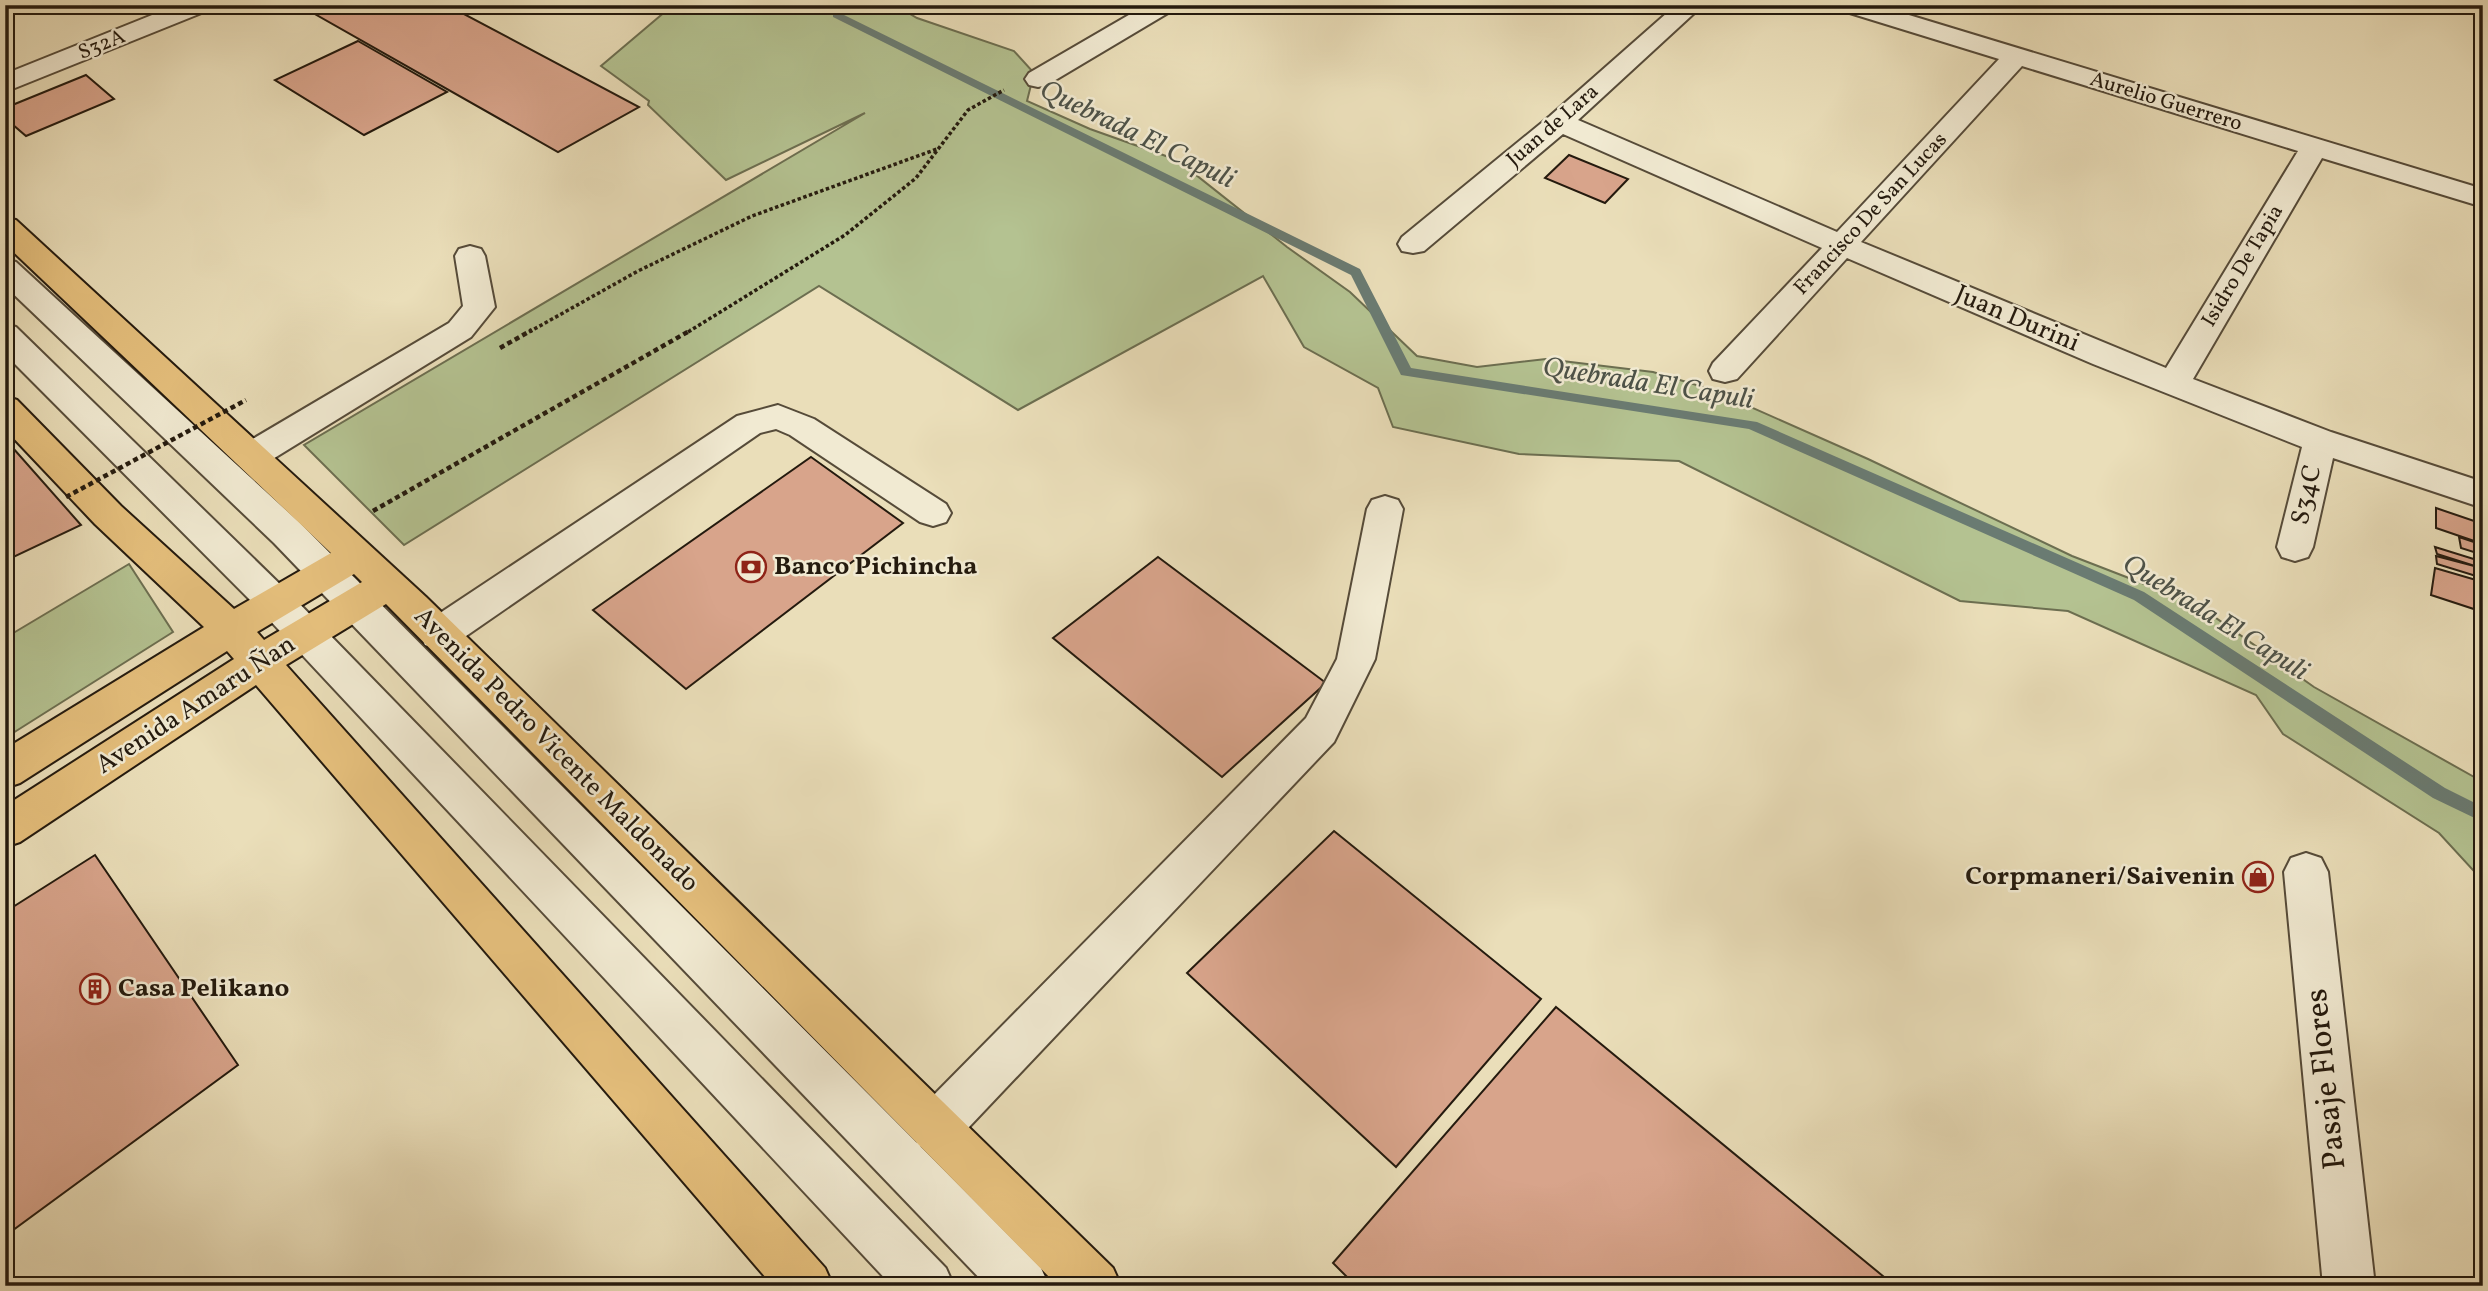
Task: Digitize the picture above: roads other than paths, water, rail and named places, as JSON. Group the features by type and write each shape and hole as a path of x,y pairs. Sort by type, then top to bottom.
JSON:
{"main road":[{"name":"Avenida Pedro Vicente Maldonado","path":"5,228 251,456 352,570 439,634 1094,1286"},
{"path":"5,408 108,515 231,629 807,1286"},
{"name":"Avenida Amaru Ñan","path":"5,771 231,629 276,603 352,570"},
{"name":"Avenida Amaru Ñan","path":"5,829 306,634 352,570"}],"street":[{"name":"S32A","path":"5,84 200,5"},
{"path":"1038,79 1164,5"},
{"name":"Juan de Lara","path":"1413,244 1560,122 1691,5"},
{"name":"Aurelio Guerrero","path":"1849,5 2483,198"},
{"name":"Francisco De San Lucas","path":"1725,371 2017,57"},
{"name":"Juan Durini","path":"1560,122 1842,246 2173,384 2319,442 2392,468 2483,495"},
{"name":"Isidro De Tapia","path":"2173,384 2314,148"},
{"path":"251,456 460,330 479,307 470,256"},
{"path":"5,269 287,533 352,570 1023,1286"},
{"path":"5,335 276,603 929,1286"},
{"path":"439,634 750,424 778,417 802,427 933,513"},
{"name":"S34C","path":"2295,547 2319,442"},
{"path":"935,1128 1320,730 1356,659 1385,509"},
{"name":"Pasaje Flores","path":"2306,872 2349,1286"}],"waterway":[{"name":"Quebrada El Capuli","path":"838,5 837,15 1356,272 1406,372 1752,425 2139,596 2439,793 2483,815"}],"place":[{"name":"Banco Pichincha","path":"751,567"},
{"name":"Corpmaneri/Saivenin","path":"2258,877"},
{"name":"Casa Pelikano","path":"95,989"}]}
